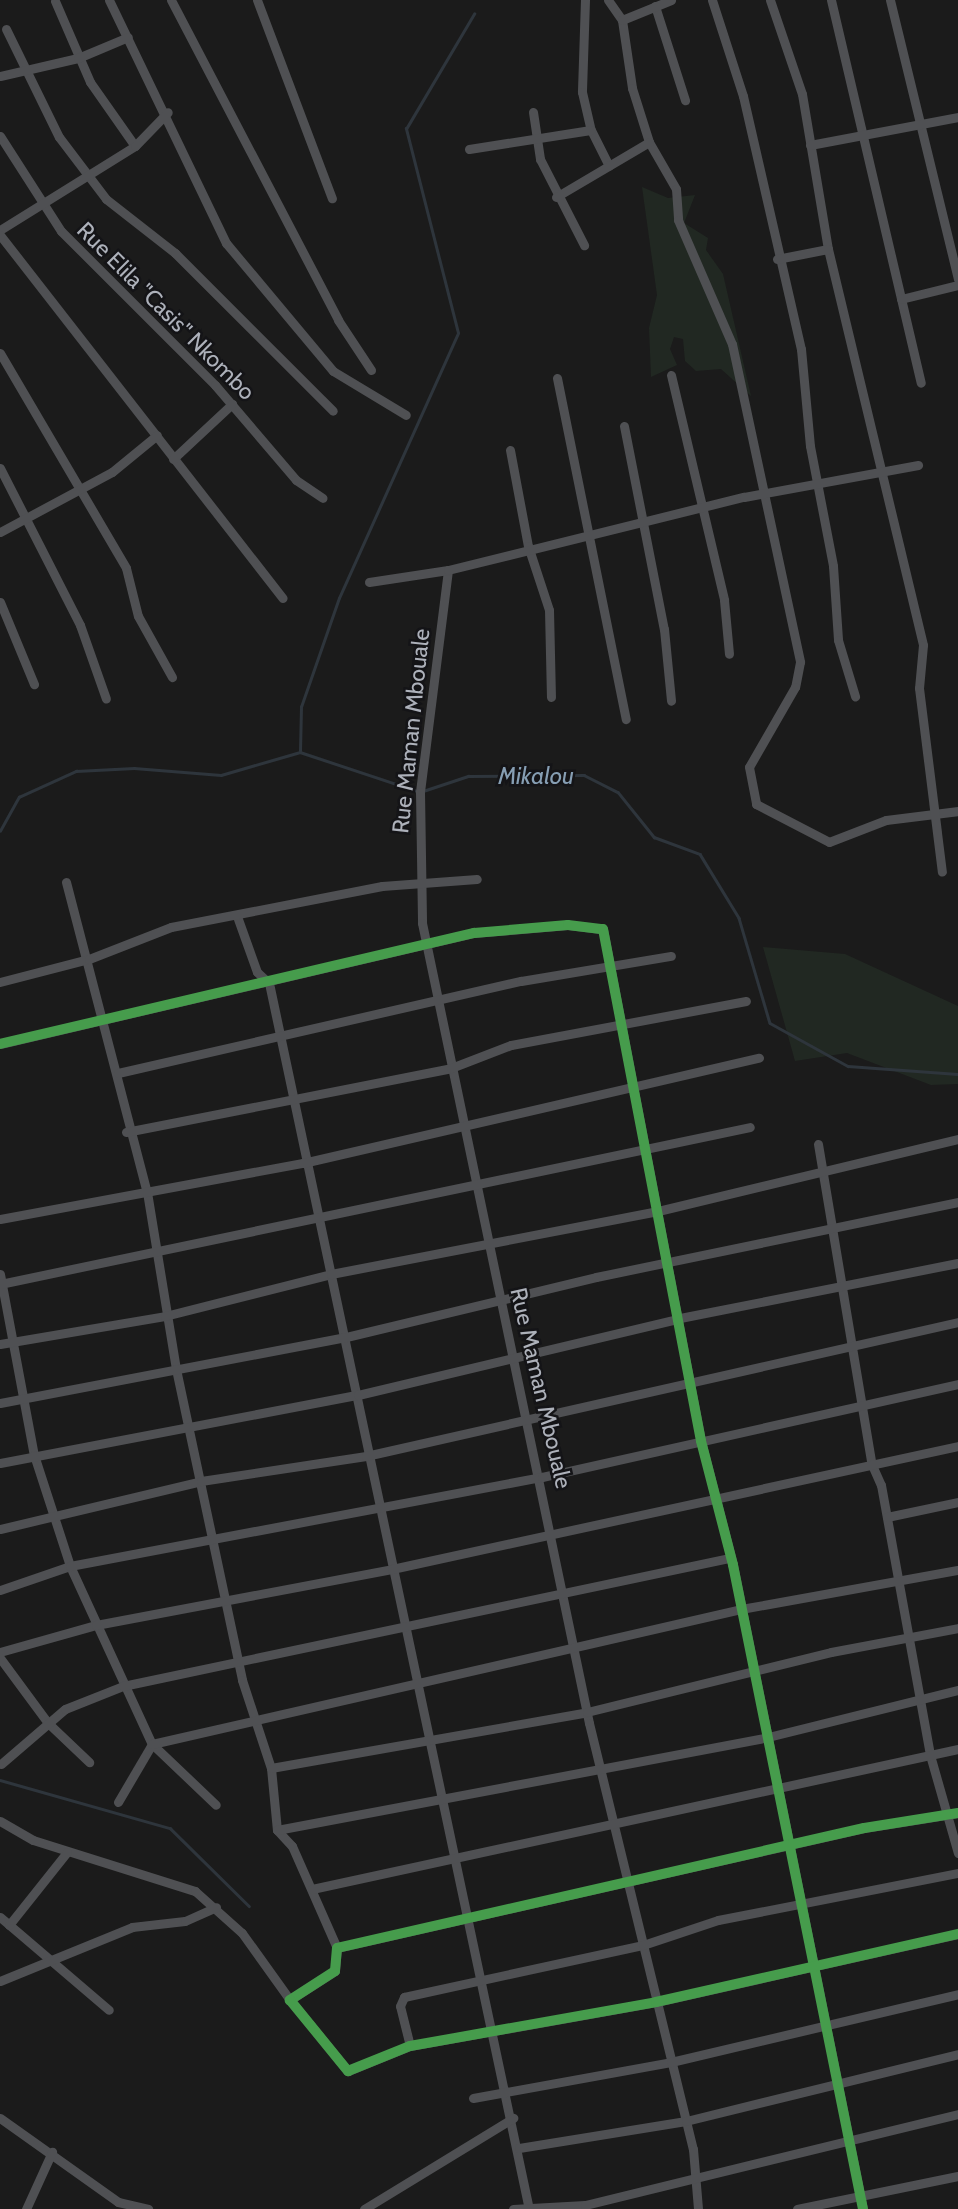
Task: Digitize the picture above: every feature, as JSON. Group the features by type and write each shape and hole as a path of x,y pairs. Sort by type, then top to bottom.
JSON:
{"street":[{"path":"109,0 168,112 226,243 333,372 406,415"},
{"path":"171,0 338,320 371,370"},
{"path":"257,0 332,198"},
{"path":"585,0 582,92 591,130 609,166"},
{"path":"608,0 622,20 632,88 649,142 676,189 678,219 732,344 761,494 800,662 795,687 749,767 756,804 829,842 886,820 958,811"},
{"path":"622,20 671,0"},
{"path":"712,0 743,96 777,260 801,349 819,484 834,566 838,640 853,674 855,696"},
{"path":"770,0 796,70 828,249 878,474 923,645 919,688 942,872"},
{"path":"831,0 921,383"},
{"path":"890,0 958,279"},
{"path":"55,1 78,58 135,146"},
{"path":"655,6 685,100"},
{"path":"6,29 23,71 87,175 333,411"},
{"path":"0,76 78,58 128,37"},
{"path":"168,112 135,146 0,233 283,598"},
{"path":"533,112 537,140 556,197 584,245"},
{"path":"810,145 863,138 958,117"},
{"path":"468,149 591,130"},
{"name":"Rue Elila \"Casis\" Nkombo","path":"0,136 39,206 232,404 296,480 323,498"},
{"path":"556,197 649,142"},
{"path":"777,260 828,249"},
{"path":"901,299 958,285"},
{"path":"0,353 78,493 126,568 138,617 172,677"},
{"path":"671,375 702,506 729,654"},
{"path":"557,378 586,534 626,719"},
{"path":"173,458 232,404"},
{"path":"624,426 671,701"},
{"path":"0,532 78,493 157,435"},
{"path":"510,450 528,546 552,632 551,697"},
{"path":"369,582 448,570 528,546 702,506 918,465"},
{"path":"0,468 29,518 80,625 106,699"},
{"name":"Rue Maman Mbouale","path":"448,570 420,792 418,884 451,1068 469,1125 476,1183 500,1301 542,1478 587,1712 686,2121 696,2173 698,2209"},
{"path":"0,603 34,684"},
{"path":"0,982 89,959 172,927 238,919 418,884 477,879"},
{"path":"66,882 106,1019 118,1073 126,1132 147,1192 165,1316 237,1657 271,1768 277,1830 292,1846 337,1948 335,1971 290,2000"},
{"path":"238,919 257,972 269,983 303,1164 320,1220 342,1338 358,1395 366,1456 495,2033 529,2207"},
{"path":"0,1044 184,997 269,983 428,944 495,931 598,925 617,1026 695,1382 701,1441 718,1501 741,1609 764,1738 789,1848 797,1908 811,1968 818,1974 824,2027 863,2209"},
{"path":"118,1073 439,1004 521,981 608,969 671,956"},
{"path":"126,1132 292,1100 370,1079 451,1068 511,1045 746,1001"},
{"path":"0,1219 303,1164 759,1058"},
{"path":"216,1805 152,1744 123,1686 71,1566 51,1515 34,1455 1,1281 320,1220 643,1146 750,1127"},
{"path":"0,1344 165,1316 331,1274 658,1211 958,1139"},
{"path":"818,1144 839,1289 853,1346 872,1465 887,1517 895,1580 909,1638 930,1755 954,1814 958,1853"},
{"path":"0,1402 342,1338 669,1262 958,1202"},
{"path":"0,1463 358,1395 680,1318 839,1289 958,1263"},
{"path":"0,1529 201,1482 366,1456 958,1322"},
{"path":"0,1590 71,1566 542,1478 958,1384"},
{"path":"0,1652 96,1625 392,1569 553,1533 718,1501 958,1446"},
{"path":"887,1517 958,1502"},
{"path":"1,1764 72,1706 123,1686 237,1657 729,1558"},
{"path":"118,1802 152,1744 256,1716 418,1685 741,1609 958,1570"},
{"path":"271,1768 587,1712 958,1629"},
{"path":"0,1658 48,1723 89,1762"},
{"path":"277,1830 764,1738 958,1690"},
{"path":"312,1889 614,1826 958,1749"},
{"path":"337,1948 469,1914 627,1885 954,1814"},
{"path":"0,1821 67,1852 195,1891 216,1907 344,2070 410,2046 495,2033 656,2001 958,1934"},
{"path":"9,1925 67,1852"},
{"path":"410,2046 401,1999 482,1976 643,1945 718,1920 797,1908 958,1873"},
{"path":"0,1981 132,1927 186,1922 216,1907"},
{"path":"0,1917 52,1958 109,2010"},
{"path":"473,2098 671,2062 958,1994"},
{"path":"519,2148 686,2121 958,2054"},
{"path":"513,2209 585,2205 696,2173 958,2114"},
{"path":"0,2118 52,2152 118,2205 148,2209"},
{"path":"364,2209 513,2118"},
{"path":"26,2209 52,2152"},
{"path":"797,2209 958,2176"}],"shaded area":[{"path":"642,187 668,198 695,195 684,223 708,238 706,250 723,274 751,396 721,369 696,371 685,361 683,339 674,337 670,349 677,365 651,377 649,328 657,295"},
{"path":"763,947 845,954 958,1006 958,1084 931,1085 847,1053 795,1061"}],"waterway":[{"path":"300,751 301,707 339,598 458,333 406,129 474,14"},
{"name":"Mikalou","path":"0,831 19,797 76,771 134,768 221,775 300,752 420,792 468,776 584,775 618,792 654,837 700,854 739,918 770,1023 848,1066 958,1074"},
{"path":"0,1780 170,1828 249,1906"}],"cycle path":[{"path":"0,1044 474,933 568,925 603,929 701,1441 733,1565 863,2209"},
{"path":"958,1813 864,1828 337,1948 335,1971 290,2000 348,2071 410,2046 656,2002 958,1934"}]}
